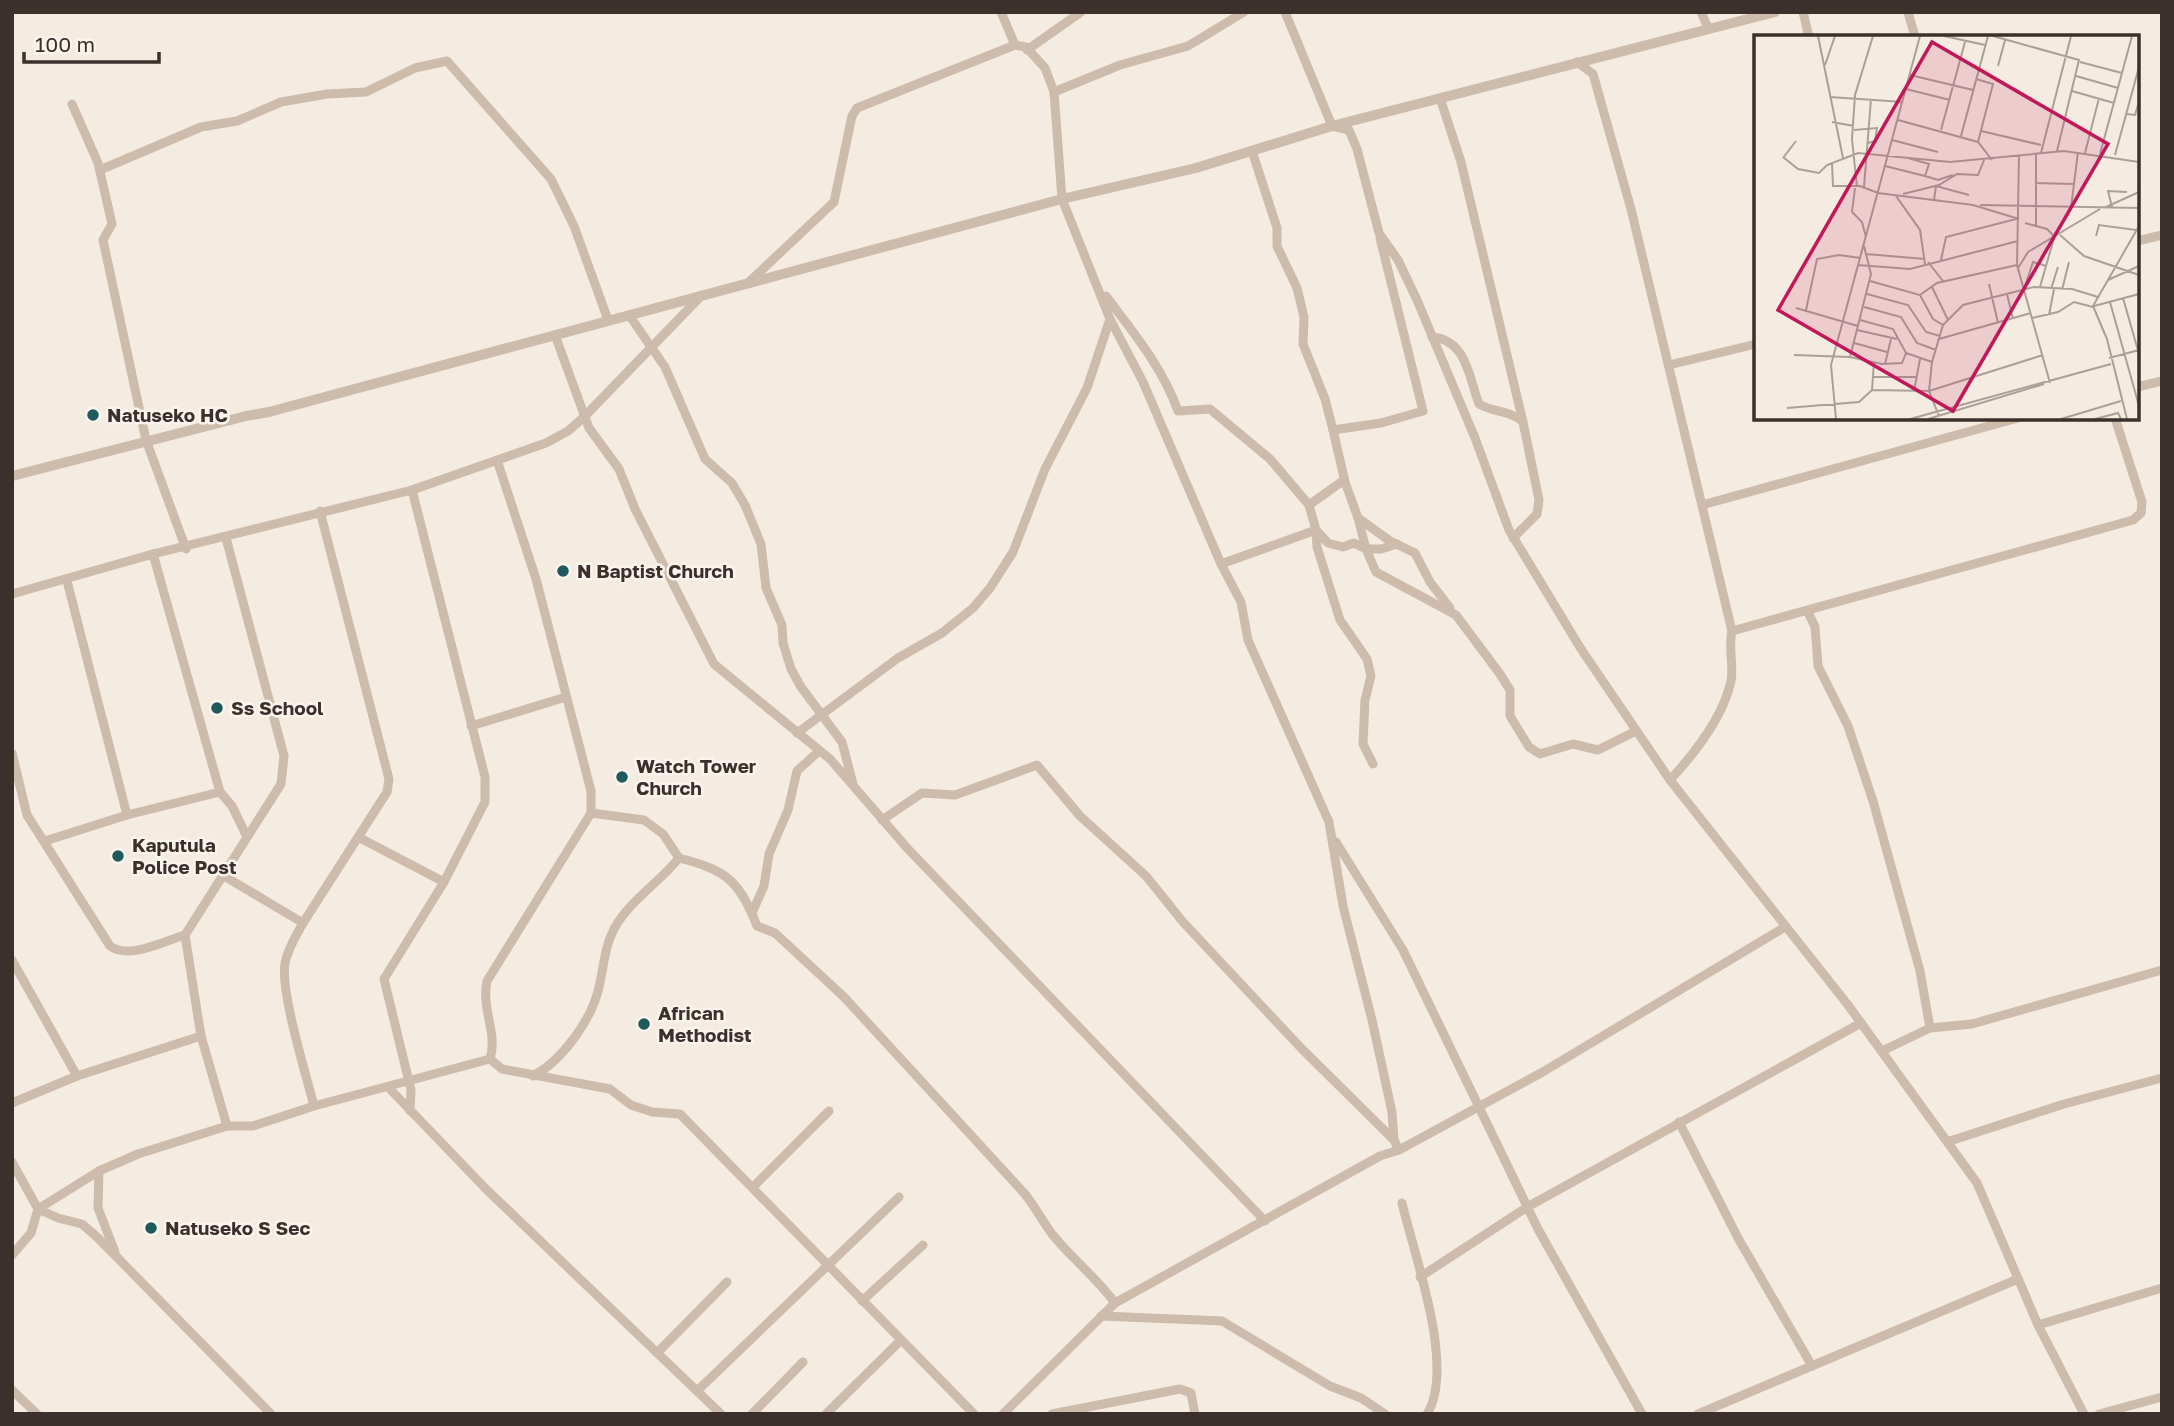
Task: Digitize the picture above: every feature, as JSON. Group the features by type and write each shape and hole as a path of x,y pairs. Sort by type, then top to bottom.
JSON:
{"street":[{"path":"1001,12 1014,45"},
{"path":"1027,50 1081,12"},
{"path":"1054,92 1120,65 1188,46 1244,12"},
{"path":"1285,12 1332,126"},
{"path":"1701,12 1708,29"},
{"path":"12,476 146,440 269,412 1062,199 1196,168 1332,126 1775,12"},
{"path":"1803,12 1809,35"},
{"path":"1908,12 1914,35"},
{"path":"749,283 834,202 852,116 857,108 1014,45 1027,50 1045,68 1054,92 1062,199 1100,287 1110,319 1175,453 1221,564 1241,602 1248,640 1329,822 1334,838 1343,906 1392,1112 1394,1140"},
{"path":"100,170 201,127 237,121 281,102 327,93 366,92 415,68 447,61 551,179 574,226 608,320"},
{"path":"1577,62 1593,74 1669,365 1732,631 1729,644 1731,678 1723,703 1696,752 1670,780"},
{"path":"1440,98 1468,189 1539,500 1537,514 1513,538"},
{"path":"72,104 100,170 112,224 103,240 146,440 186,548"},
{"path":"1332,126 1349,130 1353,139 1423,411 1391,421 1333,430"},
{"path":"1252,151 1277,228 1278,246 1299,298 1304,317 1303,344 1333,430 1344,480 1366,550 1376,572 1455,615"},
{"path":"1379,233 1398,260 1432,337 1513,538 1581,649 1670,780 1950,1141 1977,1183 2038,1325 2084,1414"},
{"path":"2139,241 2162,234"},
{"path":"1100,287 1171,390 1178,411 1210,409 1270,458 1309,505 1316,530 1317,547 1334,605 1349,637 1367,659 1371,676 1365,701 1367,721 1363,744 1373,764"},
{"path":"12,594 67,581 153,554 226,538 320,511 412,489 546,443 568,431 584,416 702,295"},
{"path":"629,315 665,367 705,458 732,484 745,505 761,544 766,588 782,625 783,643 791,669 801,687 842,742 854,786"},
{"path":"797,733 898,658 942,633 973,608 990,588 1013,552 1045,470 1087,388 1110,319"},
{"path":"555,334 584,416 596,439 620,469 635,509 705,651 714,664 819,751 854,786 882,820 1265,1220"},
{"path":"1432,337 1444,338 1460,350 1479,404 1489,410 1515,415 1523,422"},
{"path":"1669,365 1754,344"},
{"path":"2139,386 2162,380"},
{"path":"1702,505 2011,420"},
{"path":"1732,631 2133,520 2141,513 2142,502 2116,420"},
{"path":"490,1059 495,1045 484,995 487,981 592,813 591,791 536,579 497,460"},
{"path":"1309,505 1344,480"},
{"path":"410,1111 409,1082 384,979 444,882 485,802 485,778 412,489"},
{"path":"314,1106 286,991 285,964 291,945 303,923 360,838 387,792 387,765 320,511"},
{"path":"1358,518 1397,544 1415,552 1430,582 1510,690 1510,716 1529,747 1545,754 1573,744 1598,750 1636,732"},
{"path":"1221,564 1316,530"},
{"path":"1316,530 1328,543 1343,547 1354,543 1366,550 1397,544"},
{"path":"12,752 15,774 27,815 110,946 118,952 185,935 281,784 284,756 226,538"},
{"path":"153,554 220,792 232,806 247,837"},
{"path":"67,581 127,815"},
{"path":"1808,612 1815,627 1818,667 1848,726 1873,801 1920,971 1930,1028"},
{"path":"471,726 566,696"},
{"path":"752,913 764,887 769,854 788,810 797,771 819,751"},
{"path":"882,820 922,793 955,795 1037,765 1080,816 1146,876 1183,922 1284,1030 1394,1140 1399,1150"},
{"path":"45,841 127,815 220,792"},
{"path":"592,813 634,817 652,825 679,858 706,864 724,873 752,913 757,926 780,937 863,1017 1041,1213 1051,1232 1098,1280 1115,1303"},
{"path":"360,838 444,882"},
{"path":"1334,838 1404,950 1538,1229 1642,1414"},
{"path":"532,1076 544,1070 588,1019 600,986 605,952 620,919 679,858"},
{"path":"224,876 303,923"},
{"path":"1003,1414 1115,1303 1380,1156 1399,1150 1608,1034 1784,927"},
{"path":"185,935 201,1036 227,1126"},
{"path":"12,960 77,1076"},
{"path":"1882,1051 1930,1028 1953,1028 2011,1014 2162,970"},
{"path":"1420,1277 1529,1206 1861,1023"},
{"path":"12,1103 77,1076 201,1036"},
{"path":"490,1059 502,1069 610,1089 631,1105 652,1112 680,1114 825,1265 974,1414"},
{"path":"12,1255 31,1233 38,1209 99,1171 138,1154 227,1126 253,1126 314,1106 490,1059"},
{"path":"1950,1141 2064,1104 2162,1078"},
{"path":"388,1087 721,1414"},
{"path":"753,1187 829,1111"},
{"path":"1679,1122 1738,1238 1812,1366"},
{"path":"12,1162 38,1209 82,1224 117,1256 271,1414"},
{"path":"99,1171 98,1208 117,1256"},
{"path":"697,1391 825,1265 899,1197"},
{"path":"1402,1203 1437,1358 1437,1390 1427,1414"},
{"path":"862,1301 923,1245"},
{"path":"1698,1414 2018,1279"},
{"path":"657,1353 727,1282"},
{"path":"2038,1325 2162,1288"},
{"path":"1101,1316 1222,1321 1330,1386 1361,1398 1385,1414"},
{"path":"826,1414 901,1340"},
{"path":"752,1414 803,1362"},
{"path":"1052,1414 1180,1389 1191,1393 1195,1414"},
{"path":"12,1390 37,1414"},
{"path":"2099,1414 2162,1396"}],"place":[{"name":"Natuseko HC","path":"93,415"},
{"name":"N Baptist Church","path":"563,571"},
{"name":"Ss School","path":"217,708"},
{"name":"Watch Tower Church","path":"622,777"},
{"name":"Kaputula Police Post","path":"118,856"},
{"name":"African Methodist","path":"644,1024"},
{"name":"Natuseko S Sec","path":"151,1228"}]}
